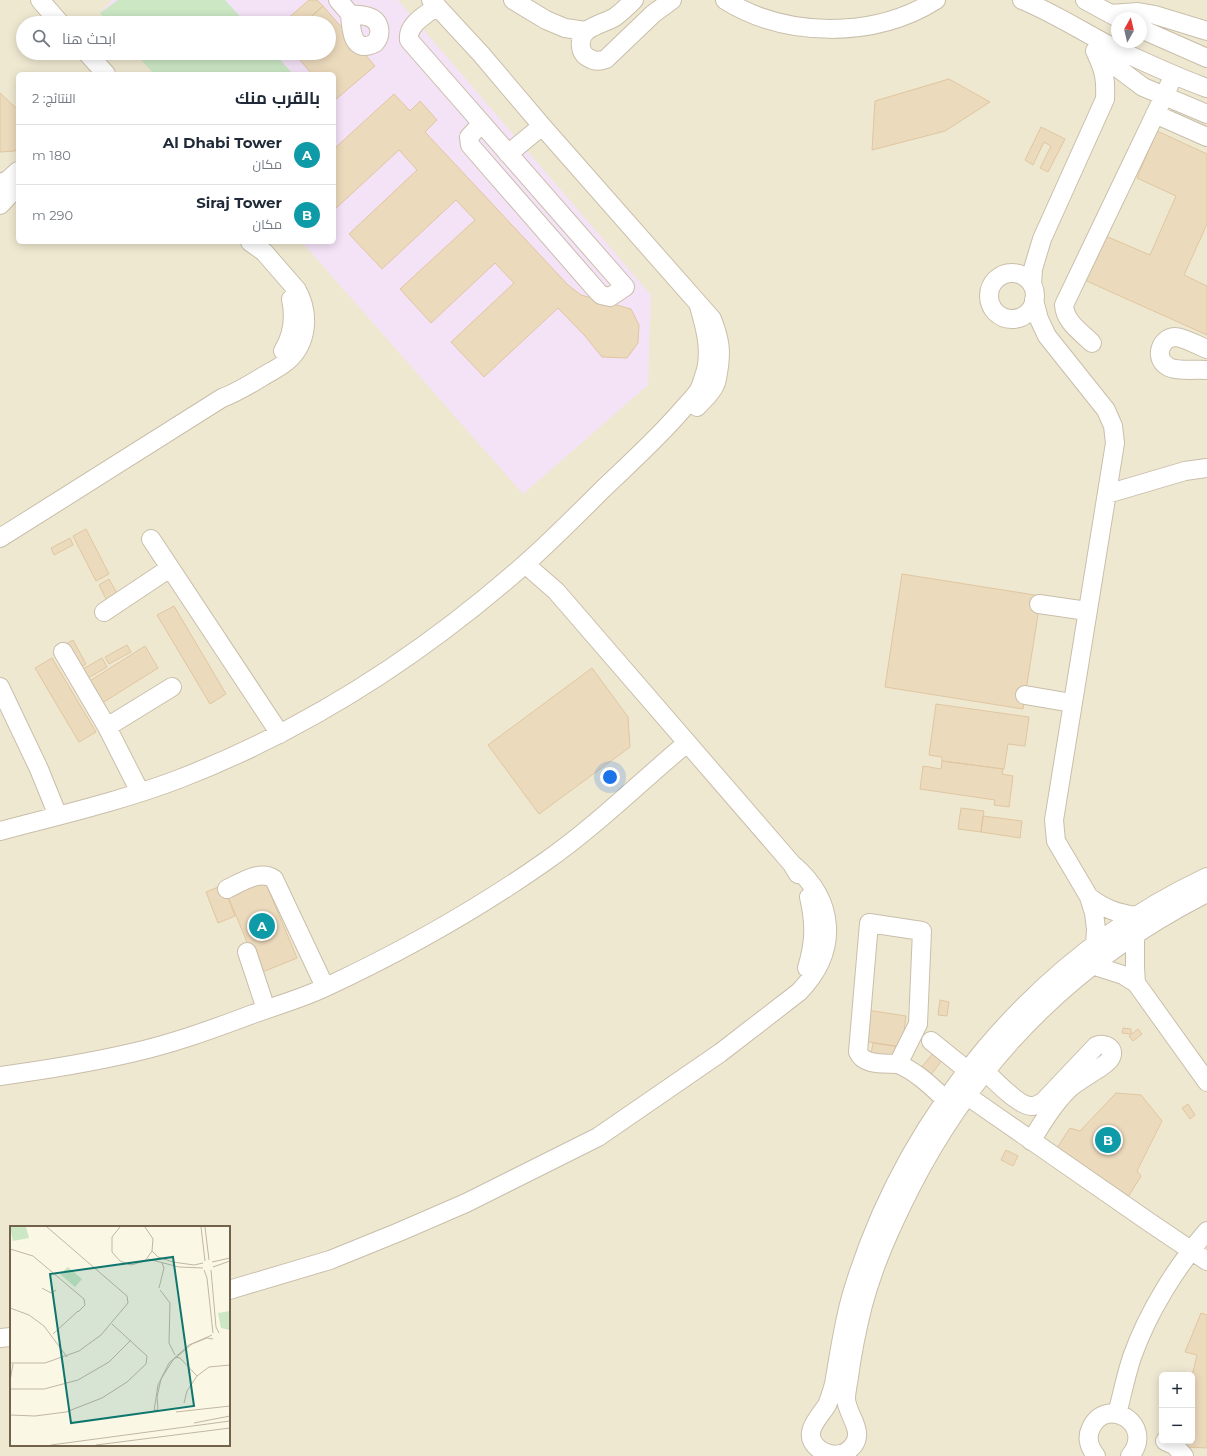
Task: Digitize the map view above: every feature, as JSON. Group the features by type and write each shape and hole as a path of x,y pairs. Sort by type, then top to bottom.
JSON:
{"street":[{"path":"40,0 54,16"},
{"path":"338,0 350,14"},
{"path":"513,0 546,20 565,28 586,31"},
{"path":"634,0 617,16 586,31 580,44 586,57 599,61 606,59 654,14 672,0"},
{"path":"725,0 763,18 794,26 827,29 861,27 895,19 926,6 936,0"},
{"path":"1022,0 1115,48 1174,75 1207,88"},
{"path":"1085,0 1111,14"},
{"path":"0,831 81,811 177,780 280,734 342,700 413,654 481,602 530,560 672,422 699,389 706,369 708,349 706,329 699,306 481,54 434,3 410,28 408,34 409,40 625,287 614,295 605,297 601,295 587,280 470,145 469,137 481,124"},
{"path":"1147,15 1169,19 1207,31"},
{"path":"1147,18 1207,58"},
{"path":"1065,21 1095,51 1143,87 1207,114"},
{"path":"1010,319 1016,319 1023,316 1032,307 1033,269 1042,239 1104,99 1106,82 1104,71 1095,51"},
{"path":"93,60 104,72"},
{"path":"1092,343 1069,321 1065,314 1064,305 1174,75"},
{"path":"1104,99 1112,91 1122,86 1132,85 1143,87"},
{"path":"1155,114 1207,137"},
{"path":"508,154 542,126"},
{"path":"0,183 8,180 16,173"},
{"path":"0,205 16,188"},
{"path":"1042,239 1031,252 1007,274 994,281 989,294 992,308 997,314 1033,328 1047,336"},
{"path":"0,538 222,398 234,387 269,366 277,359 289,341 294,319 293,309 286,288 259,258 252,244"},
{"path":"1007,274 1014,274 1027,279 1033,293 1039,318 1047,336 1102,405 1113,426 1115,443 1054,820 1056,841 1089,897 1096,929 1095,945"},
{"path":"1207,350 1177,337 1170,338 1164,342 1160,348 1162,362 1168,367 1175,369 1207,370"},
{"path":"1107,494 1185,471 1207,468"},
{"path":"151,539 280,734"},
{"path":"230,1290 330,1260 399,1232 466,1203 598,1137 720,1053 788,1000 807,969 812,951 814,933 813,915 809,897 802,880 792,864 686,743 530,560"},
{"path":"104,612 170,568"},
{"path":"1038,610 1086,617"},
{"path":"63,652 107,727 140,792"},
{"path":"0,686 36,763 37,782 51,818"},
{"path":"107,727 172,687"},
{"path":"1024,700 1072,708"},
{"path":"0,1076 132,1053 208,1030 326,987 449,923 499,893 547,861 592,826 686,743"},
{"path":"227,889 258,876 267,875 274,879 326,987"},
{"path":"1207,877 1136,916 1095,945 1021,1008 988,1044 976,1071 966,1095 928,1154 896,1217 868,1288 858,1325 848,1382 847,1402 858,1432 856,1442 849,1450 839,1455 828,1454 819,1449 812,1441 811,1431 814,1420 826,1406 832,1392 843,1332 851,1299 872,1236 906,1164 946,1100 976,1071 1009,1042 1063,989 1092,965 1135,934 1178,908 1207,893"},
{"path":"1089,897 1103,907 1119,913 1136,916"},
{"path":"898,1064 918,1024 922,931 869,923 858,1052 860,1057 870,1062 898,1064 922,1078 946,1100"},
{"path":"1135,934 1134,967 1136,984"},
{"path":"247,952 266,1009"},
{"path":"1092,965 1123,975 1136,984 1207,1082"},
{"path":"931,1042 1019,1101 1031,1107 1043,1102 1096,1046 1106,1044 1112,1052 1111,1058 1108,1062 1082,1078 1070,1088 1051,1110 1031,1141"},
{"path":"966,1095 1207,1262"},
{"path":"1117,1414 1132,1357 1156,1303 1191,1250 1207,1231"},
{"path":"0,1338 10,1337"},
{"path":"1096,1456 1091,1449 1088,1440 1089,1432 1093,1423 1099,1417 1108,1414 1117,1414 1126,1417 1132,1423 1138,1440 1130,1456"},
{"path":"1138,1440 1159,1441"},
{"path":"1171,1444 1184,1456"}],"shaded area":[{"path":"0,0 1207,0 1207,1456 0,1456"},
{"path":"112,0 398,0 651,295 648,385 523,494 304,244 336,244 336,72 152,72 141,60 336,60 336,16 103,16 100,13"}],"green space":[{"path":"118,0 225,0 240,16 103,16 100,13"},
{"path":"141,60 280,60 291,72 152,72"}],"building":[{"path":"309,0 317,0 323,6 312,16 291,16"},
{"path":"323,6 332,16 312,16"},
{"path":"336,21 375,66 336,99 336,72 310,72 300,60 336,60"},
{"path":"949,79 990,102 945,131 872,150 875,101"},
{"path":"0,93 16,108 16,150 0,152"},
{"path":"394,94 410,111 420,101 437,120 425,132 568,285 581,295 631,309 639,325 638,343 627,358 602,357 585,336 558,308 484,377 451,342 514,283 495,263 431,323 400,289 475,220 456,200 382,269 349,234 417,170 399,150 336,208 336,147"},
{"path":"1041,127 1065,139 1048,172 1040,168 1051,146 1044,142 1033,165 1025,160"},
{"path":"1157,131 1207,154 1207,224 1184,275 1207,286 1207,335 1080,278 1101,234 1150,255 1176,196 1137,178"},
{"path":"86,529 109,574 96,581 73,536"},
{"path":"70,538 73,545 54,555 51,548"},
{"path":"902,574 1041,596 1023,709 885,687"},
{"path":"109,579 118,595 107,601 99,585"},
{"path":"174,606 226,694 210,704 157,615"},
{"path":"73,640 86,664 79,668 66,644"},
{"path":"127,645 131,652 109,664 105,657"},
{"path":"145,646 158,668 99,705 85,684"},
{"path":"52,658 96,732 79,742 35,668"},
{"path":"102,658 107,667 83,681 78,672"},
{"path":"592,668 628,717 630,747 539,814 488,745"},
{"path":"936,704 1029,717 1025,746 1008,744 1004,769 942,761 942,757 929,755"},
{"path":"942,761 1003,769 1002,774 1013,776 1009,807 994,805 995,800 920,789 923,766 941,769"},
{"path":"961,808 984,811 981,832 958,829"},
{"path":"983,816 1022,821 1020,838 981,832"},
{"path":"264,879 297,958 260,973 227,894"},
{"path":"223,885 235,916 218,923 206,892"},
{"path":"940,1000 949,1002 947,1016 938,1015"},
{"path":"867,1010 906,1016 902,1047 863,1041"},
{"path":"1123,1028 1131,1029 1131,1034 1122,1033"},
{"path":"1138,1029 1142,1034 1133,1041 1129,1036"},
{"path":"873,1043 900,1047 899,1058 871,1054"},
{"path":"934,1052 943,1059 930,1076 920,1069"},
{"path":"1116,1093 1141,1095 1162,1121 1137,1171 1141,1176 1128,1197 1057,1148 1070,1128 1080,1131"},
{"path":"1188,1104 1195,1115 1190,1119 1182,1108"},
{"path":"1006,1150 1018,1156 1013,1166 1001,1160"},
{"path":"1201,1313 1207,1315 1207,1448 1187,1447 1184,1444 1195,1444 1195,1372 1193,1372 1197,1355 1185,1352"}],"place":[{"name":"Al Dhabi Tower","path":"262,926"},
{"name":"Siraj Tower","path":"1108,1140"}]}
